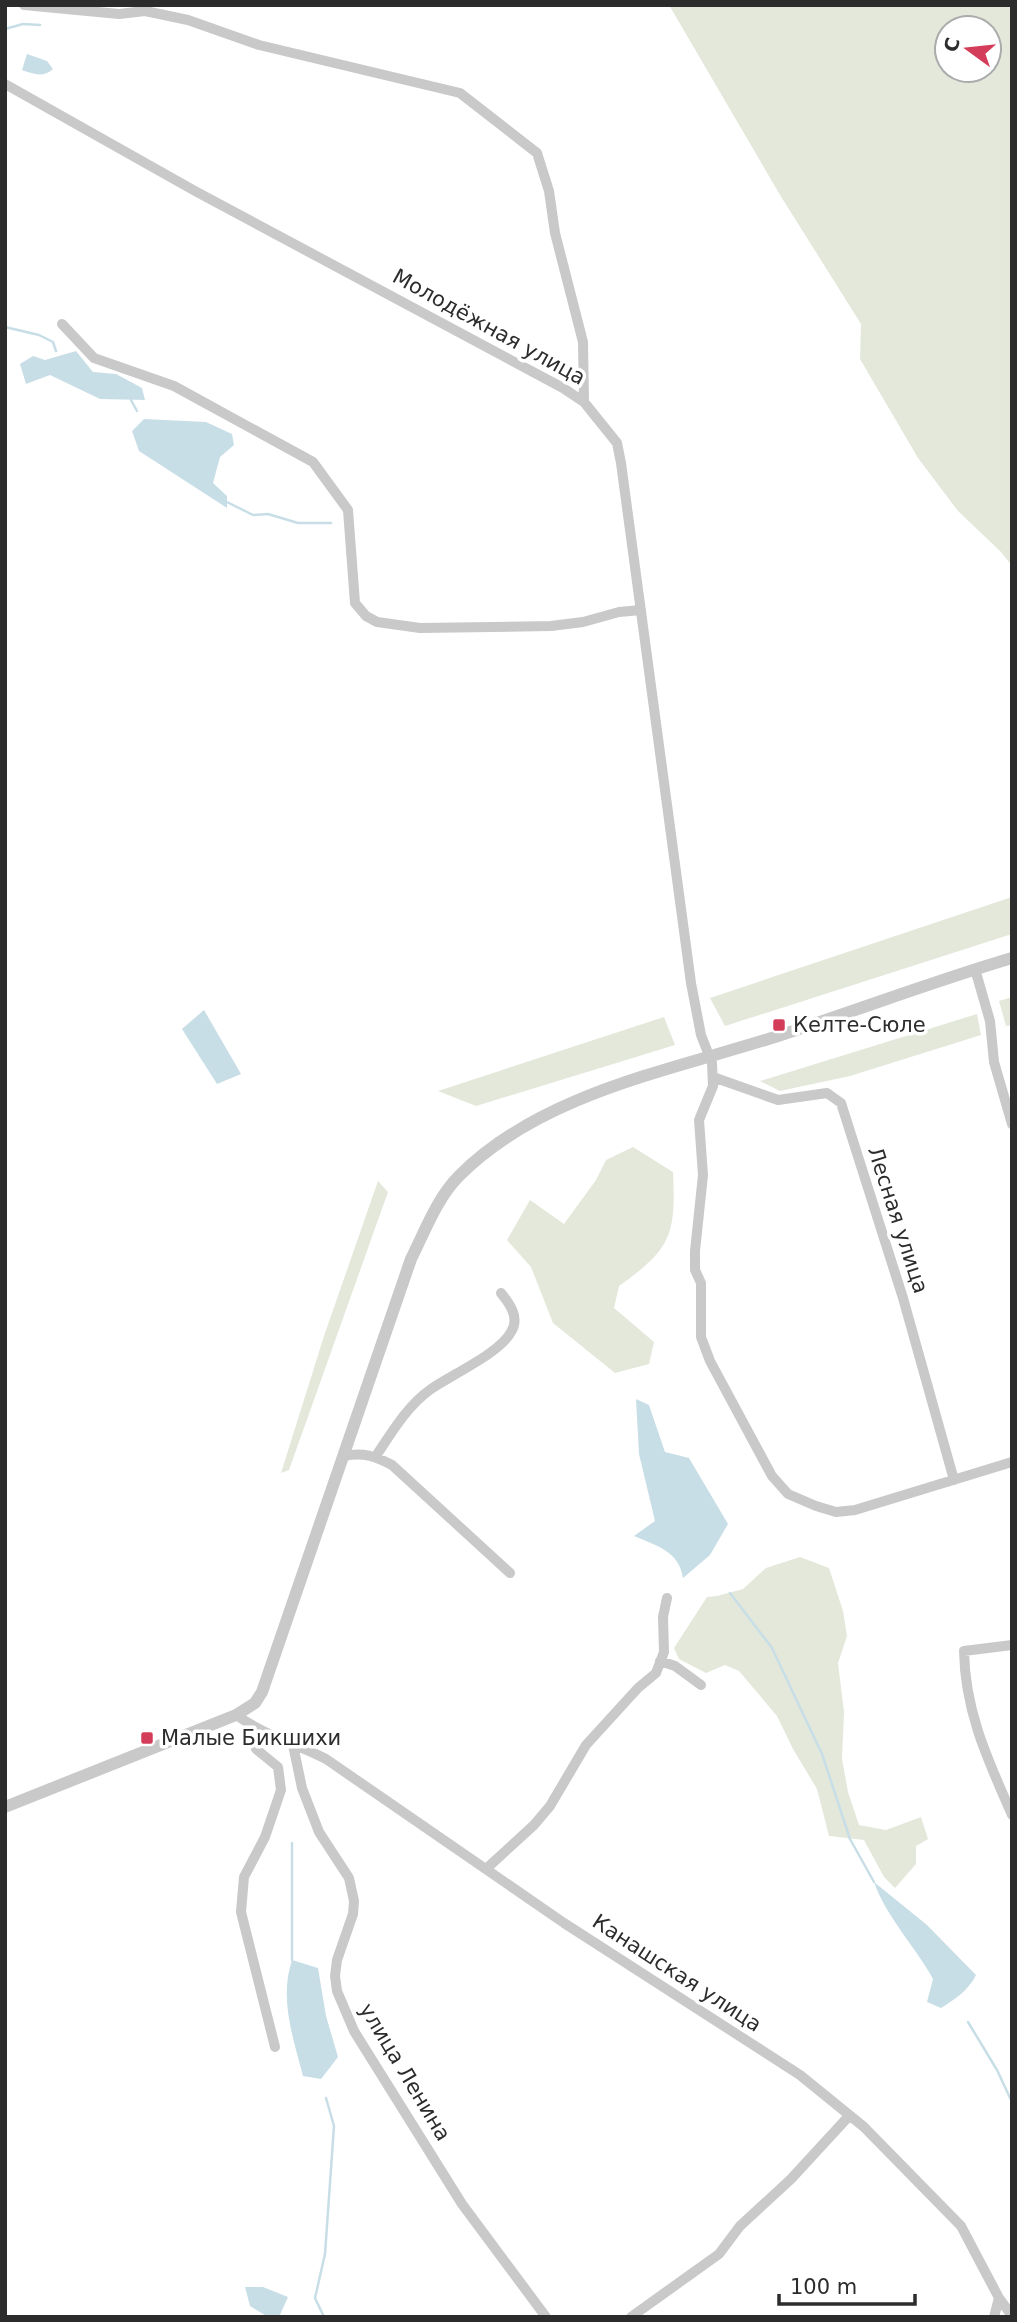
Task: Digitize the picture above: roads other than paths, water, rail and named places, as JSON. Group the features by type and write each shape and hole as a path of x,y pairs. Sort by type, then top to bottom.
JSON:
{"street":[{"name":"Молодёжная улица","path":"24,5 119,14 145,11 188,20 259,45 460,93 537,153 549,191 555,233 583,342 584,402"},
{"name":"Молодёжная улица","path":"5,84 195,191 563,388 584,402"},
{"path":"62,324 94,358 174,386 313,462 348,510 355,603 377,622 420,628 551,626 641,610"},
{"path":"584,402 617,443 691,983 701,1035 713,1077 713,1086 699,1120 703,1175 695,1251 695,1270 701,1283 701,1337 709,1361 772,1476 788,1494 836,1512 855,1510 1012,1462"},
{"path":"5,1807 236,1715 255,1703 262,1692 411,1259 433,1212 457,1177 491,1149 532,1122 589,1095 1012,958"},
{"path":"975,969 990,1021 994,1062 1012,1124"},
{"name":"Лесная улица","path":"713,1077 778,1100 827,1093 841,1103 896,1273 954,1480"},
{"path":"376,1457 418,1399 490,1352 511,1332 515,1322 512,1307 501,1293"},
{"path":"344,1455 359,1453 392,1465 510,1573"},
{"path":"486,1868 534,1825 550,1806 586,1745 638,1688 656,1673 664,1652 663,1616 667,1598"},
{"path":"1012,1645 964,1651 964,1678 979,1740 1012,1815"},
{"path":"660,1661 675,1667 701,1685"},
{"name":"Канашская улица","path":"236,1715 260,1731 326,1759 564,1923 800,2075 864,2127 961,2226 999,2298 1012,2316"},
{"path":"260,1731 256,1748 278,1767 281,1790 265,1837 244,1877 241,1912 275,2047"},
{"name":"улица Ленина","path":"293,1745 302,1788 319,1832 349,1878 354,1901 354,1914 337,1960 335,1976 337,1991 354,2031 462,2204 546,2317"},
{"path":"631,2317 719,2253 740,2225 791,2179 849,2116"},
{"path":"994,2317 999,2298"}],"water":[{"path":"27,54 47,61 53,69 42,74 22,70"},
{"path":"76,351 93,372 116,374 142,388 145,400 100,399 50,375 26,384 20,364 33,356 45,360"},
{"path":"144,419 206,422 232,434 234,445 220,457 213,483 227,496 227,508 139,451 132,431"},
{"path":"204,1010 241,1074 217,1084 182,1029"},
{"path":"636,1399 649,1405 665,1452 689,1458 728,1524 710,1555 683,1578 672,1555 634,1536 655,1521 639,1454"},
{"path":"874,1882 927,1925 976,1975 965,1990 941,2008 927,2002 933,1979 893,1919"},
{"path":"292,1960 318,1968 326,2016 338,2057 321,2079 303,2076 292,2032 287,1989"},
{"path":"245,2287 263,2287 288,2297 279,2317 268,2317 250,2306"}],"waterway":[{"path":"5,29 23,24 40,25"},
{"path":"5,327 39,335 53,342 56,351"},
{"path":"131,400 137,411"},
{"path":"227,502 253,515 268,514 298,523 331,523"},
{"path":"730,1593 772,1648 822,1754 850,1839 874,1882"},
{"path":"292,1843 292,1960"},
{"path":"968,2022 997,2070 1012,2102"},
{"path":"324,2317 315,2298 325,2254 334,2126 326,2098"}],"place":[{"name":"Келте-Сюле","path":"779,1025"},
{"name":"Малые Бикшихи","path":"147,1738"}]}
